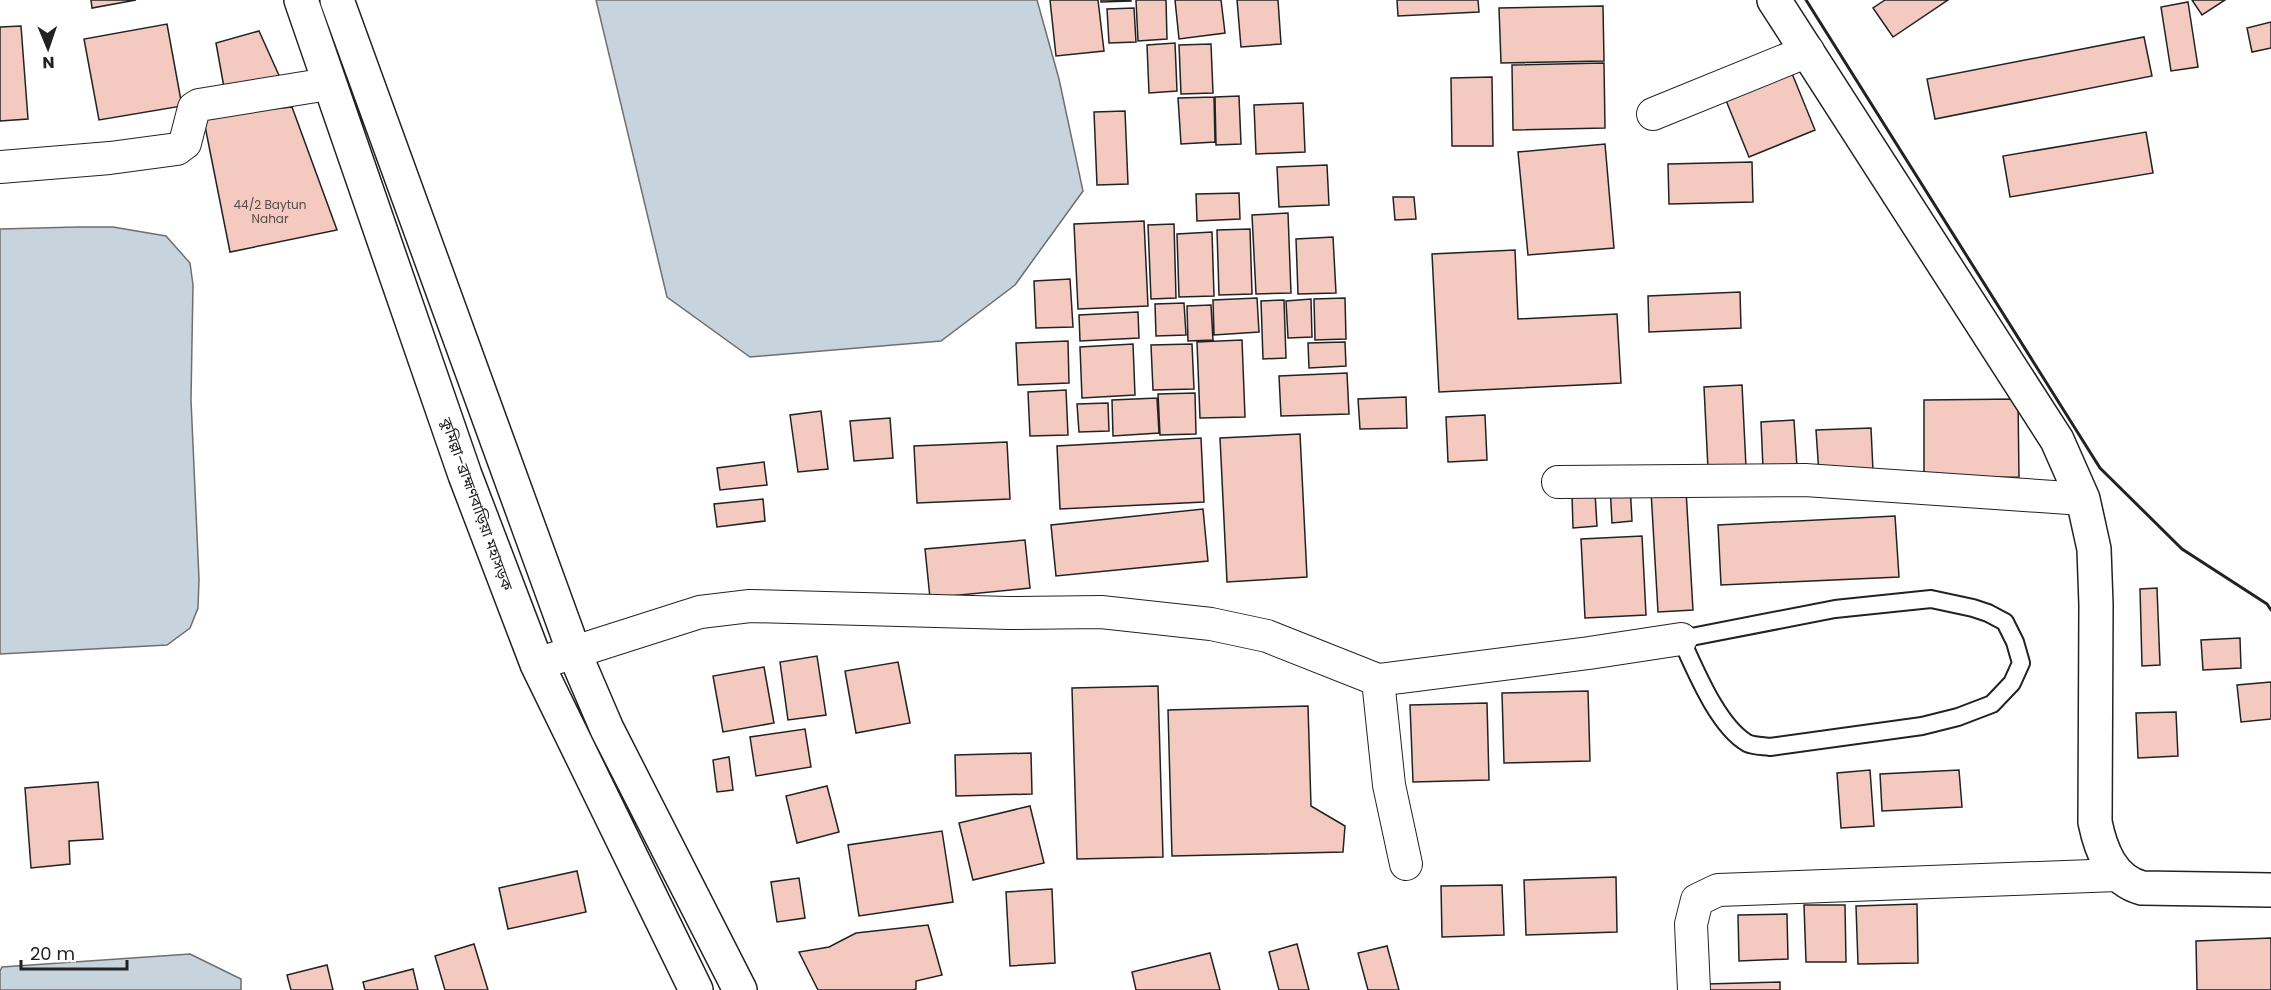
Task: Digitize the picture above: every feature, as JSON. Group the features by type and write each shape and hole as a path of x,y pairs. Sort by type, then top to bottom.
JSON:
{"main road":[{"name":"কুমিল্লা–ব্রাহ্মণবাড়িয়া মহাসড়ক","path":"301,0 328,84 465,475 537,664 696,990"},
{"path":"337,0 574,652 607,729 740,990"},
{"path":"1774,0 2057,440 2083,499 2094,549 2095,822 2099,842 2117,875 2129,885 2158,890 2271,890"}],"street":[{"path":"1653,114 1808,51"},
{"path":"0,167 110,158 177,149 184,142 194,108 200,105 328,84"},
{"path":"1558,482 1805,480 2083,499"},
{"path":"537,664 700,612 750,606 1101,612 1211,624 1267,636 1378,680 1681,639"},
{"path":"1378,680 1389,785 1406,864"},
{"path":"1694,990 1691,924 1697,900 1718,890 2117,875"}],"lane":[{"path":"1931,598 1973,608 2005,622 2015,642 2021,663 2012,683 1992,704 1958,717 1922,726 1770,747 1748,744 1726,723 1706,692 1681,639 1835,609 1931,598"}],"shaded area":[{"path":"596,0 1037,0 1059,79 1083,191 1015,285 941,341 750,357 667,297"},
{"path":"113,227 166,236 190,263 193,285 191,400 199,579 198,608 190,628 167,645 0,654 0,229"},
{"path":"190,954 241,979 241,990 0,990 2,967"}],"building":[{"path":"91,0 136,0 92,8"},
{"path":"1050,0 1098,0 1104,51 1056,56"},
{"path":"1101,0 1131,0 1131,1 1101,2"},
{"path":"1136,0 1166,0 1167,39 1138,41"},
{"path":"1175,0 1221,0 1225,33 1179,39"},
{"path":"1237,0 1278,0 1281,44 1241,47"},
{"path":"1397,0 1478,0 1479,12 1398,16"},
{"path":"1885,0 1948,0 1893,37 1873,8"},
{"path":"2192,0 2225,0 2202,15"},
{"path":"2188,2 2198,67 2171,71 2161,7"},
{"path":"1603,6 1604,61 1501,63 1499,8"},
{"path":"1134,8 1136,42 1109,43 1107,9"},
{"path":"2271,22 2271,48 2252,52 2247,28"},
{"path":"167,24 182,106 99,120 84,39"},
{"path":"21,26 28,119 0,121 0,27"},
{"path":"259,31 282,82 225,93 216,43"},
{"path":"2144,37 2152,76 1935,119 1927,79"},
{"path":"1175,43 1177,91 1149,93 1147,45"},
{"path":"1211,44 1213,93 1181,94 1179,45"},
{"path":"1604,63 1605,128 1513,130 1512,65"},
{"path":"1791,71 1815,130 1749,157 1725,98"},
{"path":"1492,77 1493,146 1452,146 1451,78"},
{"path":"1239,96 1241,144 1216,145 1215,97"},
{"path":"1214,97 1215,142 1181,144 1178,98"},
{"path":"1303,103 1305,152 1256,154 1254,105"},
{"path":"292,107 337,230 230,252 203,116"},
{"path":"1125,111 1128,184 1097,185 1094,112"},
{"path":"2146,132 2153,173 2010,197 2003,156"},
{"path":"1605,144 1614,248 1528,255 1518,152"},
{"path":"1752,162 1753,202 1669,204 1668,164"},
{"path":"1327,165 1329,205 1279,207 1277,167"},
{"path":"1239,193 1240,219 1197,221 1196,194"},
{"path":"1393,197 1414,197 1416,219 1395,220"},
{"path":"1288,213 1291,293 1256,294 1252,215"},
{"path":"1144,221 1148,306 1078,309 1074,224"},
{"path":"1174,224 1176,298 1151,299 1148,225"},
{"path":"1250,229 1252,294 1219,295 1217,230"},
{"path":"1212,232 1214,296 1179,297 1177,234"},
{"path":"1333,237 1336,293 1298,294 1296,239"},
{"path":"1515,250 1518,319 1617,314 1621,383 1439,392 1432,254"},
{"path":"1070,279 1073,327 1036,328 1034,281"},
{"path":"1740,292 1741,328 1649,332 1648,296"},
{"path":"1257,298 1259,332 1214,335 1213,300"},
{"path":"1345,298 1346,339 1315,340 1314,299"},
{"path":"1311,299 1312,337 1288,338 1286,301"},
{"path":"1284,300 1286,358 1263,359 1261,301"},
{"path":"1184,303 1186,335 1156,336 1155,304"},
{"path":"1211,305 1213,340 1188,341 1187,306"},
{"path":"1138,312 1139,338 1080,341 1079,315"},
{"path":"1242,340 1245,417 1200,418 1197,342"},
{"path":"1068,341 1069,383 1018,385 1016,343"},
{"path":"1345,342 1346,366 1309,368 1308,343"},
{"path":"1133,344 1135,395 1082,398 1080,347"},
{"path":"1192,344 1194,389 1153,390 1151,345"},
{"path":"1347,373 1349,414 1281,416 1279,376"},
{"path":"1742,385 1746,467 1708,469 1704,387"},
{"path":"1066,390 1068,435 1030,436 1028,392"},
{"path":"1195,393 1196,434 1160,435 1158,394"},
{"path":"1406,397 1407,428 1360,429 1358,399"},
{"path":"1157,398 1159,433 1113,436 1112,400"},
{"path":"2018,399 2019,477 1924,478 1924,400"},
{"path":"1108,403 1109,431 1079,432 1077,404"},
{"path":"821,411 828,469 798,472 790,415"},
{"path":"1485,415 1487,460 1448,462 1446,417"},
{"path":"890,418 893,458 854,461 850,421"},
{"path":"1794,420 1797,467 1763,468 1761,422"},
{"path":"1871,428 1873,471 1819,474 1816,430"},
{"path":"1300,434 1307,577 1227,582 1220,438"},
{"path":"1201,438 1204,502 1060,509 1057,446"},
{"path":"1007,442 1010,499 917,503 914,446"},
{"path":"764,462 767,485 720,490 717,468"},
{"path":"1630,484 1632,521 1612,523 1610,485"},
{"path":"1686,490 1693,610 1658,612 1651,491"},
{"path":"1595,493 1597,526 1573,528 1572,495"},
{"path":"763,499 765,521 717,527 714,504"},
{"path":"1203,509 1208,561 1056,576 1051,525"},
{"path":"1895,516 1899,577 1721,585 1718,525"},
{"path":"1642,536 1646,615 1585,618 1581,539"},
{"path":"1025,540 1030,588 930,598 925,549"},
{"path":"2157,588 2160,665 2142,666 2140,589"},
{"path":"2240,638 2241,668 2203,670 2201,640"},
{"path":"817,656 826,715 788,720 780,662"},
{"path":"898,662 910,723 856,733 845,671"},
{"path":"764,667 774,723 723,732 713,676"},
{"path":"2271,682 2271,719 2241,722 2237,685"},
{"path":"1158,686 1163,857 1077,859 1072,688"},
{"path":"1588,691 1590,761 1504,763 1502,693"},
{"path":"1487,703 1489,780 1413,782 1410,705"},
{"path":"1308,706 1311,806 1345,826 1343,852 1172,856 1168,710"},
{"path":"2176,712 2178,756 2138,758 2136,713"},
{"path":"805,729 811,767 756,776 750,737"},
{"path":"1031,753 1032,794 956,796 955,755"},
{"path":"729,757 733,790 717,792 713,760"},
{"path":"1870,770 1874,826 1841,828 1837,773"},
{"path":"1959,770 1962,807 1882,811 1880,774"},
{"path":"98,782 103,839 69,841 70,864 31,868 25,788"},
{"path":"827,786 839,832 797,843 786,796"},
{"path":"1030,806 1044,863 973,880 959,823"},
{"path":"942,831 953,902 859,916 848,845"},
{"path":"577,871 586,912 508,929 499,888"},
{"path":"1616,877 1617,932 1526,935 1524,880"},
{"path":"799,878 805,918 777,922 771,882"},
{"path":"1502,885 1504,935 1442,937 1441,886"},
{"path":"1052,889 1055,963 1010,966 1006,892"},
{"path":"1917,904 1918,963 1858,964 1856,906"},
{"path":"1804,905 1845,905 1846,962 1806,962"},
{"path":"1787,914 1788,959 1739,961 1738,915"},
{"path":"928,925 942,975 916,981 916,989 913,990 818,990 799,952 829,947 856,933"},
{"path":"2271,938 2271,990 2197,990 2196,941"},
{"path":"474,944 488,990 445,990 435,956"},
{"path":"1297,944 1309,990 1279,990 1269,952"},
{"path":"1387,946 1399,990 1368,990 1358,953"},
{"path":"1210,953 1220,990 1136,990 1132,972"},
{"path":"327,965 333,990 291,990 287,975"},
{"path":"413,969 418,990 365,990 363,982"},
{"path":"1780,982 1780,990 1706,990 1706,984"}],"wall":[{"path":"1806,0 2100,468 2182,549 2267,604 2271,610"}]}
